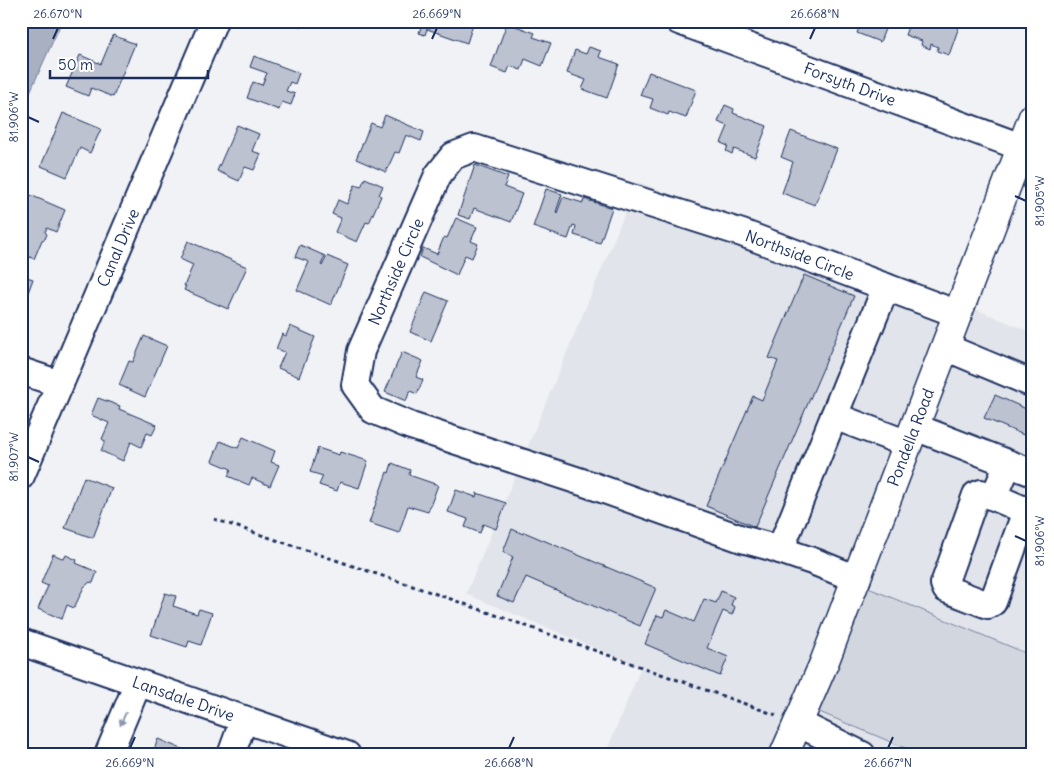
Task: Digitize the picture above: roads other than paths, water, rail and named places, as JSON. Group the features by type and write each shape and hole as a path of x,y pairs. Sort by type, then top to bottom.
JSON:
{"main road":[{"name":"Pondella Road","path":"784,755 824,663 1033,117"}],"street":[{"name":"Canal Drive","path":"21,476 214,21"},
{"name":"Forsyth Drive","path":"679,21 1021,147"},
{"name":"Northside Circle","path":"856,578 815,562 742,539 585,483 411,426 373,410 355,385 361,351 438,175 453,156 474,148 742,233 958,314"},
{"path":"780,550 886,287"},
{"path":"944,347 1033,384"},
{"path":"21,371 60,384"},
{"path":"834,416 911,435 1033,473"},
{"path":"994,496 1008,464"},
{"name":"Lansdale Drive","path":"21,642 347,755"},
{"path":"108,755 138,683"},
{"path":"231,755 244,719"},
{"path":"798,723 862,755"}],"water":[{"path":"21,21 62,21 21,112"}]}
